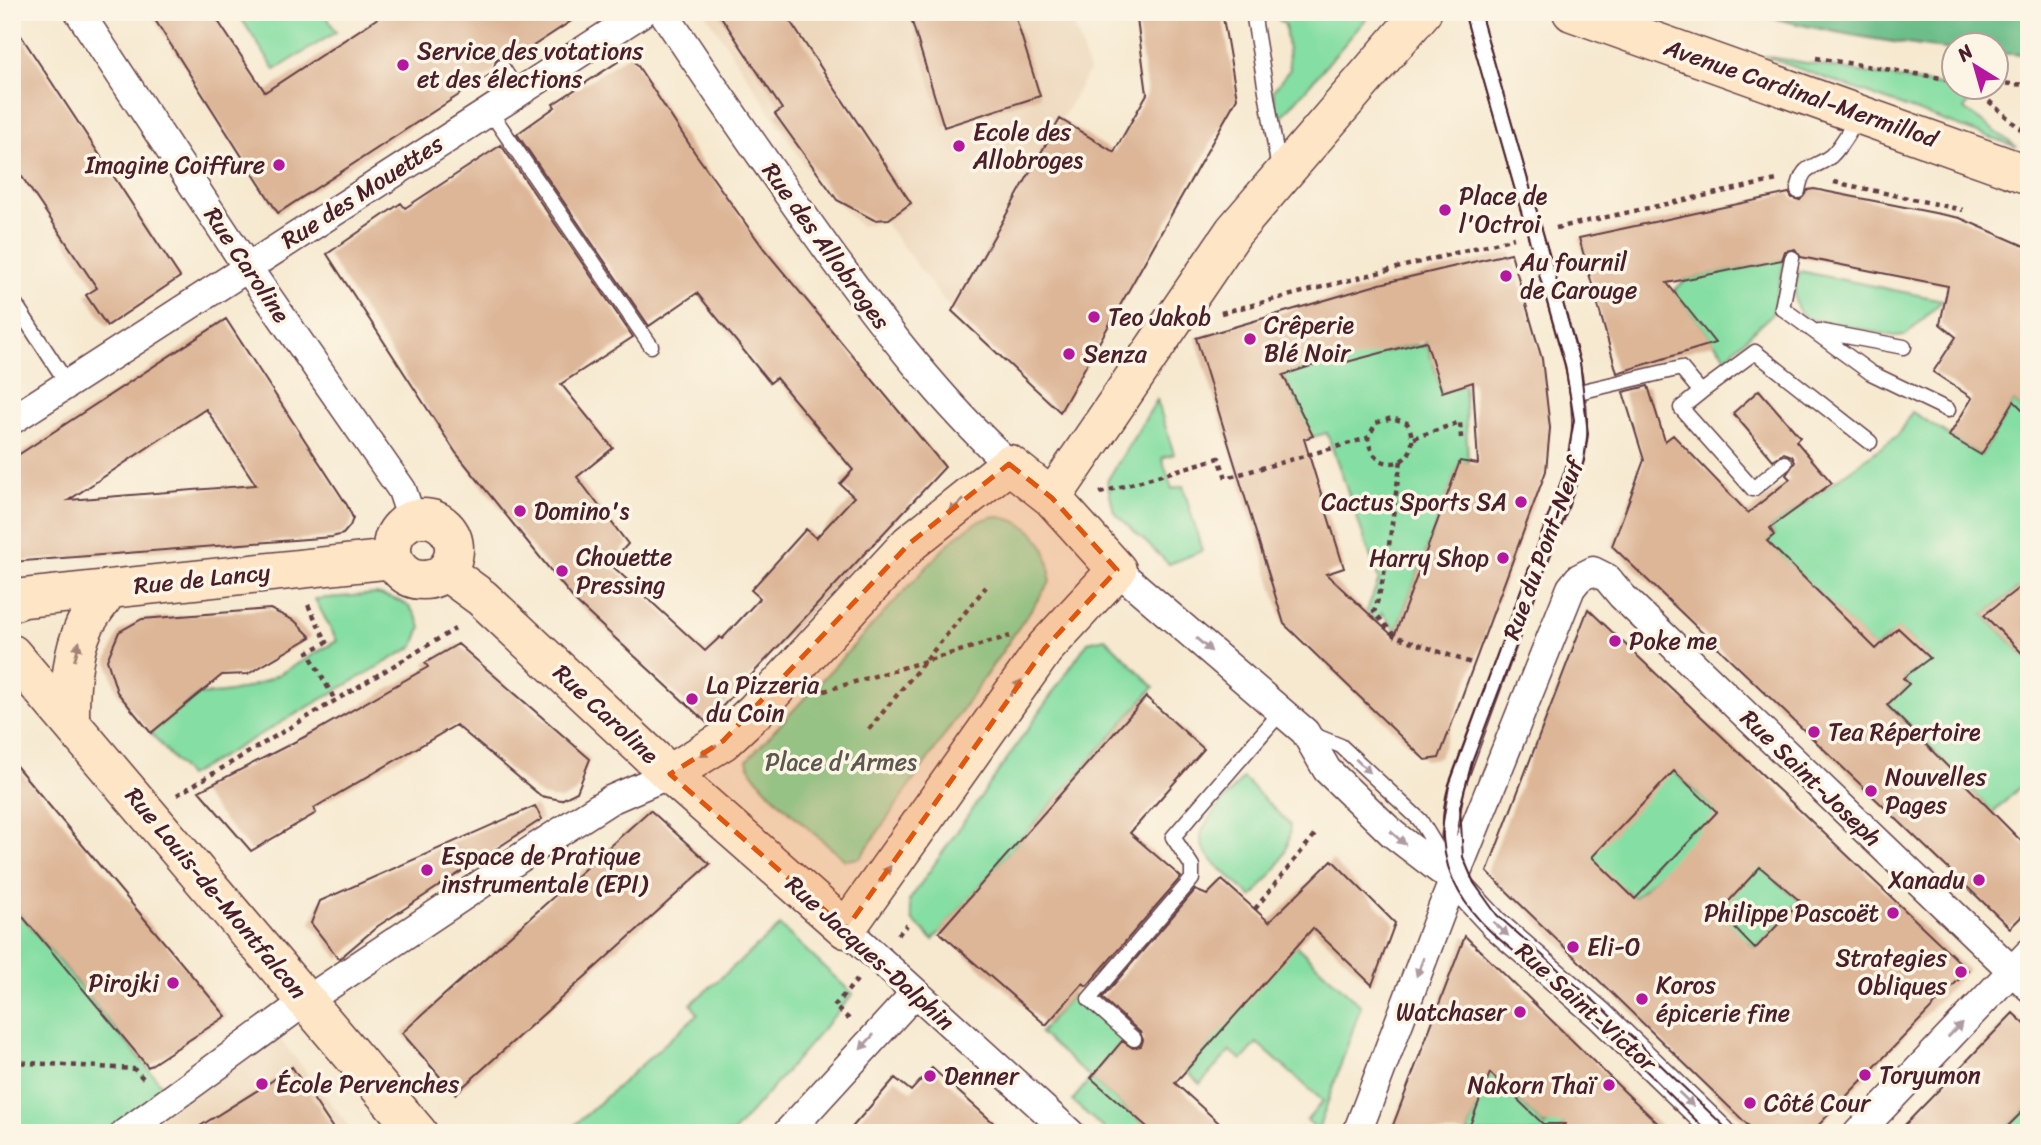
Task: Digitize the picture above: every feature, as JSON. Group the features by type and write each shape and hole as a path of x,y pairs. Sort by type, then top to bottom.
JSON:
{"street":[{"name":"Rue Caroline","path":"79,12 247,267 402,489 412,520"},
{"name":"Rue des Mouettes","path":"23,412 643,12"},
{"name":"Rue des Allobroges","path":"663,12 780,185 892,336 985,441 1010,464"},
{"path":"1052,498 1234,231 1422,12"},
{"name":"Avenue Cardinal-Mermillod","path":"1572,12 2029,175"},
{"path":"125,1133 306,1001 610,800 670,774 723,741 756,710 910,542 1010,464 1052,498 1117,570 1305,732 1328,770 1393,834 1453,880"},
{"path":"412,520 436,520 446,527 455,550 445,571 435,579 422,581 409,578 399,570 393,559 395,535 412,520"},
{"name":"Rue de Lancy","path":"12,602 23,598 393,559"},
{"path":"846,929 1045,648 1117,570"},
{"name":"Rue Caroline","path":"445,571 482,598 670,774"},
{"name":"Rue du Pont-Neuf","path":"1357,1133 1453,880 1571,588 1579,578 1593,572"},
{"name":"Rue Saint-Joseph","path":"1593,572 1606,578 1632,606 2023,970"},
{"path":"70,718 70,684 77,650 85,625 110,589"},
{"name":"Rue Louis-de-Montfalcon","path":"12,654 70,718 418,1133"},
{"name":"Rue Jacques-Dalphin","path":"670,774 846,929 1070,1133"},
{"name":"Rue Saint-Victor","path":"1453,880 1495,925 1599,1015 1721,1133"},
{"path":"1858,1133 2023,970"},
{"path":"787,1133 915,993"}],"lane":[{"path":"1253,12 1280,176"},
{"name":"Rue du Pont-Neuf","path":"1453,880 1449,835 1457,787 1573,473 1581,433 1578,392 1472,12"},
{"path":"502,67 519,92"},
{"path":"489,110 651,346"},
{"path":"1799,184 1808,167 1833,154 1858,116"},
{"path":"1792,258 1782,308 1871,373 1948,410"},
{"path":"12,299 67,383"},
{"path":"1814,331 1904,347"},
{"path":"1785,463 1753,489 1681,408 1755,352 1870,442"},
{"path":"1578,392 1681,368 1701,392"},
{"path":"1134,1039 1089,999 1192,879 1192,866 1173,837 1281,712"}],"path":[{"path":"1808,56 1859,67 1940,78"},
{"path":"2010,84 2029,85"},
{"path":"1990,102 2029,136"},
{"path":"1214,315 1535,233 1793,176 1799,184 1963,210"},
{"path":"1392,418 1407,423 1414,438 1411,452 1401,461 1389,464 1377,459 1370,450 1368,438 1376,423 1392,418"},
{"path":"1414,438 1460,422 1461,438"},
{"path":"1099,494 1219,458 1226,478 1368,438"},
{"path":"1401,461 1388,534 1384,580 1374,612 1395,636 1474,664"},
{"path":"869,729 986,586"},
{"path":"304,596 327,642 308,652 335,700"},
{"path":"149,812 456,629"},
{"path":"822,692 1012,635"},
{"path":"1255,909 1317,832"},
{"path":"12,1062 134,1069 167,1104"}],"highlighted area":[{"path":"1009,464 1052,498 1117,570 1045,648 846,929 670,774 723,741 910,543"}],"shaded area":[{"name":"Ecole des Allobroges","path":"705,12 718,12 782,109 775,114 837,200 874,220 889,219 910,202 784,12 1070,12 1089,71 952,311 884,222 860,226 810,173"},
{"name":"École Pervenches","path":"278,1036 354,1133 136,1133"}],"green space":[{"path":"237,12 324,12 336,32 275,70"},
{"path":"1270,12 1372,12 1281,118 1277,115 1273,91 1290,69 1285,25"},
{"path":"1749,12 2029,15 2029,54 2010,54 2010,32 1940,32 1940,48 1825,30"},
{"path":"1764,56 1940,85 1940,102 1969,102 1964,109 2017,147"},
{"path":"1785,259 1772,314 1726,357 1673,292 1686,279"},
{"path":"1799,271 1943,300 1906,335 1895,336 1806,318 1795,302"},
{"path":"1426,342 1442,392 1464,385 1468,462 1460,462 1396,631 1382,612 1378,623 1366,612 1379,580 1327,433 1308,438 1300,409 1280,369 1320,363 1382,343 1385,352 1413,345 1423,346"},
{"path":"1157,400 1174,454 1162,458 1172,489 1183,486 1202,551 1169,564 1114,512 1107,481"},
{"path":"2014,401 2026,414 2029,412 2029,580 1984,615 2029,660 2029,778 1993,813 1887,704 1909,684 1903,678 1929,657 1898,629 1875,649 1766,541 1774,535 1770,528 1897,436 1912,412 1981,455"},
{"name":"Place d'Armes","path":"994,516 1019,523 1037,536 1047,556 1050,582 860,858 845,860 774,797 751,770 747,760 951,541 975,523"},
{"path":"376,594 399,600 414,612 421,627 414,646 188,776 151,733 199,694 219,694 255,685 288,670 337,641 315,599"},
{"path":"1105,638 1154,687 933,940 913,921 909,901 1088,642"},
{"path":"1673,771 1784,874 1777,882 1800,901 1793,908 1824,938 1772,932 1755,949 1746,940 1709,981 1669,865 1634,898 1624,888 1547,854"},
{"path":"1243,778 1290,825 1284,856 1252,897 1215,863 1205,851 1201,840 1203,830 1211,817"},
{"path":"12,904 170,1095 113,1133 12,1133"},
{"path":"780,926 853,994 733,1133 566,1133 698,1014 691,1004"},
{"path":"1293,943 1361,1006 1318,1130 1307,1120 1323,1101 1257,1043 1242,1060 1230,1051 1200,1084 1186,1071"},
{"path":"1072,995 1124,1040 1091,1078 1040,1033"},
{"path":"1477,1023 1503,1085 1545,1126 1557,1115 1565,1124 1557,1133 1467,1133 1476,1109 1470,1106"},
{"path":"1091,1078 1154,1133 1109,1133 1072,1101"},
{"path":"2029,1105 2029,1133 2001,1133"}],"building":[{"path":"150,12 212,12 265,92 387,12 585,12 510,61 502,57 496,59 494,72 278,213"},
{"path":"718,12 784,12 911,203 889,219 874,220 837,200 775,114 782,109"},
{"path":"909,12 1014,12 1040,96 944,127"},
{"path":"1136,12 1222,12 1237,98 1060,412 952,311 1060,119 1114,152 1147,94"},
{"path":"12,22 180,277 107,326 86,295 97,288 12,162"},
{"path":"630,54 695,153 764,249 945,467 707,723 576,602 456,453 327,254 401,203 405,208 501,145 633,337 561,384 613,448 577,477 628,544 610,564 705,651 720,637 722,639 760,598 751,590 806,529 816,538 854,497 840,484 853,470 776,378 770,383 697,293 649,326 517,134 555,107 553,104"},
{"path":"1808,190 1960,218 2029,248 2029,416 2014,401 1981,455 1949,436 1972,398 1933,372 1956,337 1940,324 1948,286 1801,257 1795,249 1785,251 1782,260 1667,283 1715,343 1617,373 1579,238 1789,193 1792,198 1800,200"},
{"path":"1511,253 1542,359 1550,428 1546,471 1439,758 1425,760 1284,624 1196,338 1380,284","holes":["1426,341 1442,392 1473,382 1478,464 1460,461 1394,637 1326,574 1344,568 1304,439 1313,436 1283,375 1342,356 1343,363"]},
{"path":"226,319 353,518 343,534 332,537 12,562 12,459","holes":["206,409 256,485 69,500"]},
{"path":"1648,386 1665,441 1673,435 1748,513 1790,479 1786,475 1795,462 1792,456 1784,453 1773,460 1733,413 1759,390 1800,437 1796,441 1832,483 1770,528 1774,535 1767,541 1876,649 1898,628 1930,658 1903,678 1909,684 1887,705 2029,849 2029,909 2010,928 1612,546 1644,460 1623,392"},
{"path":"2029,580 2029,660 1984,615"},
{"path":"270,609 295,621 311,637 248,674 222,675 151,733 117,692 107,660 119,632 142,619"},
{"path":"1588,609 1968,970 1811,1133 1756,1133 1487,872","holes":["1674,771 1717,812 1635,899 1592,857","1760,867 1800,901 1755,949 1719,912"]},
{"path":"458,644 590,759 577,792 561,800 541,796 456,725 314,808 316,813 251,851 199,791 312,733 428,667 425,663"},
{"path":"1146,697 1204,749 1130,833 1181,877 1087,986 1083,983 1046,1025 939,932"},
{"path":"12,761 226,1016 148,1067 12,904"},
{"name":"Espace de Pratique instrumentale (EPI)","path":"535,806 542,819 378,926 339,959 311,923 320,901"},
{"path":"650,810 710,864 455,1094 402,1033"},
{"path":"1332,860 1395,923 1372,985 1313,928 1175,1083 1230,1133 1154,1133 1091,1078 1122,1041 1133,1048 1141,1046 1143,1040 1140,1032 1102,998 1195,890 1207,895 1222,880 1269,922"},
{"path":"1465,936 1668,1133 1557,1133 1565,1124 1543,1124 1490,1073 1467,1133 1390,1133"},
{"path":"2013,1013 2029,1028 2029,1105 2001,1133 1897,1133"},
{"path":"292,1067 336,1133 189,1133 266,1085"},
{"path":"932,1068 1005,1133 847,1133 895,1078 911,1091"}],"tram line":[{"path":"1464,12 1565,365 1574,420 1565,471 1449,784 1443,825 1445,853 1459,892 1489,930 1592,1018 1709,1133"},
{"path":"1480,12 1580,362 1588,434 1584,461 1565,517 1472,762 1460,807 1463,857 1474,883 1497,915 1604,1010 1731,1133"}],"place":[{"name":"Service des votations et des élections","path":"403,65"},
{"name":"Ecole des Allobroges","path":"959,146"},
{"name":"Imagine Coiffure","path":"279,165"},
{"name":"Place de l'Octroi","path":"1445,210"},
{"name":"Au fournil de Carouge","path":"1506,276"},
{"name":"Teo Jakob","path":"1094,317"},
{"name":"Crêperie Blé Noir","path":"1250,339"},
{"name":"Senza","path":"1069,354"},
{"name":"Cactus Sports SA","path":"1521,502"},
{"name":"Domino's","path":"520,511"},
{"name":"Harry Shop","path":"1503,558"},
{"name":"Chouette Pressing","path":"562,571"},
{"name":"Poke me","path":"1615,641"},
{"name":"La Pizzeria du Coin","path":"692,699"},
{"name":"Tea Répertoire","path":"1814,732"},
{"name":"Nouvelles Pages","path":"1871,791"},
{"name":"Espace de Pratique instrumentale (EPI)","path":"427,870"},
{"name":"Xanadu","path":"1979,880"},
{"name":"Philippe Pascoët","path":"1893,913"},
{"name":"Eli-O","path":"1573,947"},
{"name":"Strategies Obliques","path":"1961,972"},
{"name":"Pirojki","path":"173,983"},
{"name":"Koros épicerie fine","path":"1642,999"},
{"name":"Watchaser","path":"1520,1012"},
{"name":"Toryumon","path":"1865,1075"},
{"name":"Denner","path":"930,1076"},
{"name":"École Pervenches","path":"262,1084"},
{"name":"Nakorn Thaï","path":"1609,1085"},
{"name":"Côté Cour","path":"1750,1103"}]}
